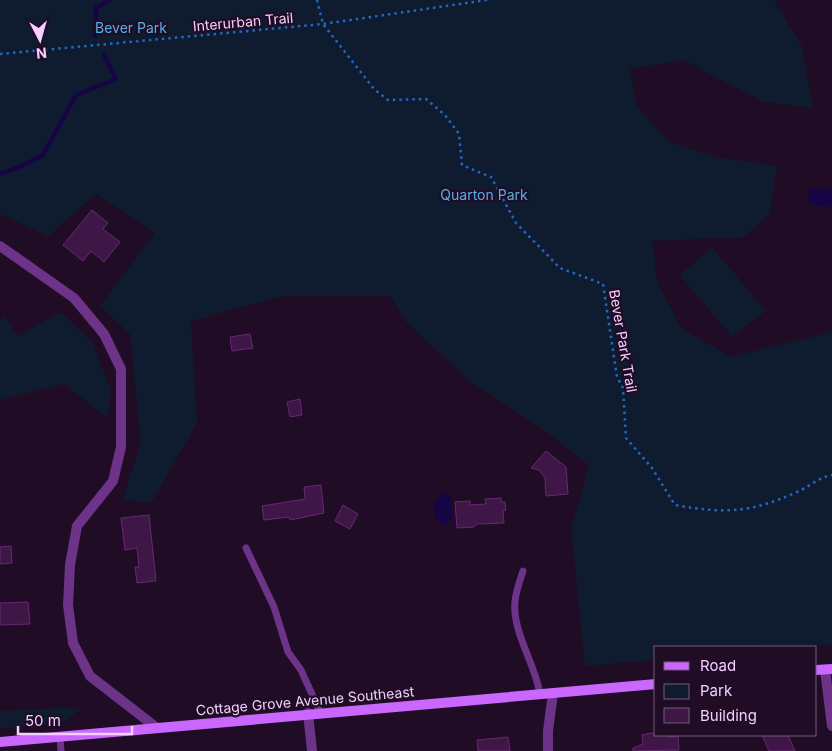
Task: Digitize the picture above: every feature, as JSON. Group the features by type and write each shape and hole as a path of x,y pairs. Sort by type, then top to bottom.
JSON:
{"main road":[{"name":"Cottage Grove Avenue Southeast","path":"0,742 320,712 654,684"}],"street":[{"path":"0,246 74,298 104,334 121,369 121,447 113,481 77,526 70,564 68,604 73,643 90,676 157,728"},
{"path":"824,670 832,726"},
{"path":"548,751 548,731 553,693"},
{"path":"308,714 312,751"}],"lane":[{"path":"246,548 274,607 288,652 301,670 320,712"},
{"path":"523,570 515,601 517,624 537,675 540,694"},
{"path":"60,737 61,751"}],"path":[{"name":"Bever Park Trail","path":"317,0 323,24 374,89 388,100 426,99 445,115 459,134 462,165 491,177 516,222 560,268 603,284 617,377 623,388 626,438 652,468 675,505 709,511 751,510 799,491 826,476 832,475"},
{"name":"Interurban Trail","path":"0,54 323,24 487,0"}],"green space":[{"path":"0,0 774,0 802,46 813,108 764,102 683,60 630,69 637,106 667,141 715,157 777,166 770,213 744,237 652,241 657,282 681,328 731,357 832,332 832,645 654,646 654,660 585,666 571,529 589,465 542,429 472,383 406,322 391,296 282,296 191,321 197,423 151,503 123,499 141,442 130,334 100,306 155,233 96,194 48,236 0,214"},
{"path":"712,247 766,311 732,337 680,275"},
{"path":"61,312 93,343 111,391 108,419 64,384 4,399 0,404 0,320 5,316 18,336"},
{"path":"83,707 64,722 0,729 0,711"}],"shaded area":[{"path":"810,187 832,190 832,207 808,204"},
{"path":"447,493 451,497 453,518 443,526 435,518 434,502 441,495"}],"building":[{"path":"92,210 108,223 103,229 120,242 104,262 91,251 83,261 63,245"},
{"path":"250,334 253,348 232,351 230,337"},
{"path":"300,399 302,415 290,417 287,402"},
{"path":"546,451 566,467 568,494 546,496 545,478 539,470 531,468"},
{"path":"321,485 324,513 290,520 289,517 264,520 262,506 305,499 304,487"},
{"path":"501,498 501,502 505,502 506,510 503,511 504,523 477,524 474,527 457,528 455,502 470,501 470,505 486,504 485,499"},
{"path":"343,505 358,514 350,529 335,521"},
{"path":"149,515 156,581 137,583 135,567 139,567 137,548 125,550 121,518"},
{"path":"11,546 12,563 0,564 0,547"},
{"path":"28,602 30,624 0,625 0,603"},
{"path":"650,733 654,733 654,736 678,736 679,750 633,751 633,748 643,744 642,735"},
{"path":"762,736 788,736 795,751 769,751"},
{"path":"508,737 510,751 478,751 477,740"}],"waterway":[{"path":"95,36 96,8 109,0"},
{"path":"0,174 22,166 43,155 76,95 116,79 104,55"}],"park label":[{"name":"Bever Park","path":"131,28"},
{"name":"Quarton Park","path":"484,195"}]}
